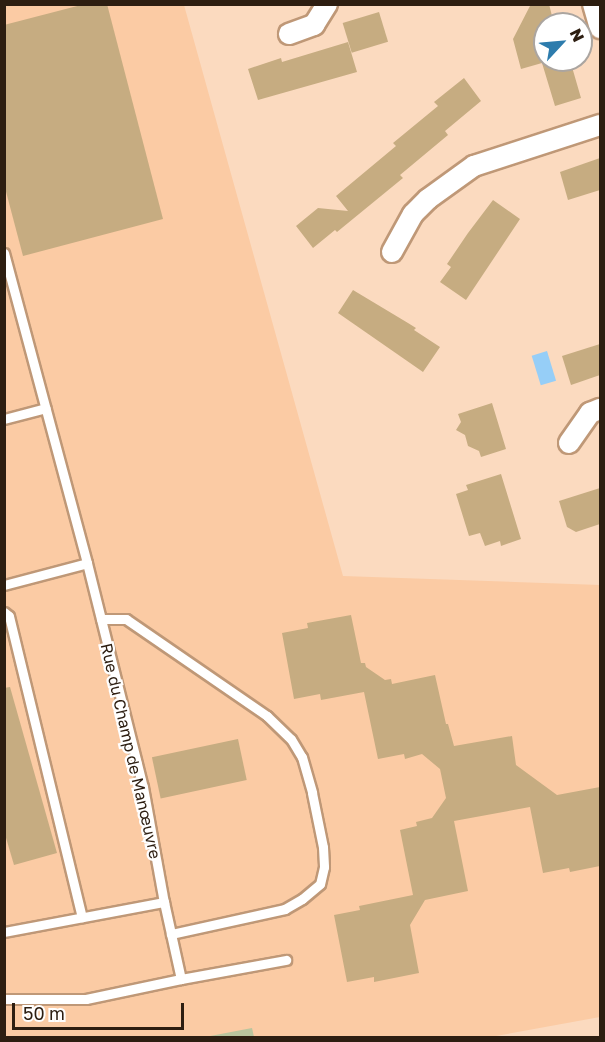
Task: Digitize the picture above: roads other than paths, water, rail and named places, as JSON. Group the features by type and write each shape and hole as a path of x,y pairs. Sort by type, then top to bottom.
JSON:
{"street":[{"path":"289,34 314,25 327,4"},
{"path":"593,4 600,28"},
{"path":"392,252 413,214 428,199 474,166 600,125"},
{"path":"568,443 590,413 600,409"}],"lane":[{"name":"Rue du Champ de Manœuvre","path":"4,253 87,563 143,787 181,979"},
{"path":"4,418 46,408"},
{"path":"4,585 87,563"},
{"path":"4,612 9,616 82,917"},
{"name":"Rue du Champ de Manœuvre","path":"101,619 126,619 267,716 291,739 302,757 312,793 323,848 324,867 320,884 285,909 171,934"},
{"path":"4,932 164,902"},
{"path":"4,999 86,999 286,960"}],"water":[{"path":"547,351 556,381 541,385 532,356"}]}
